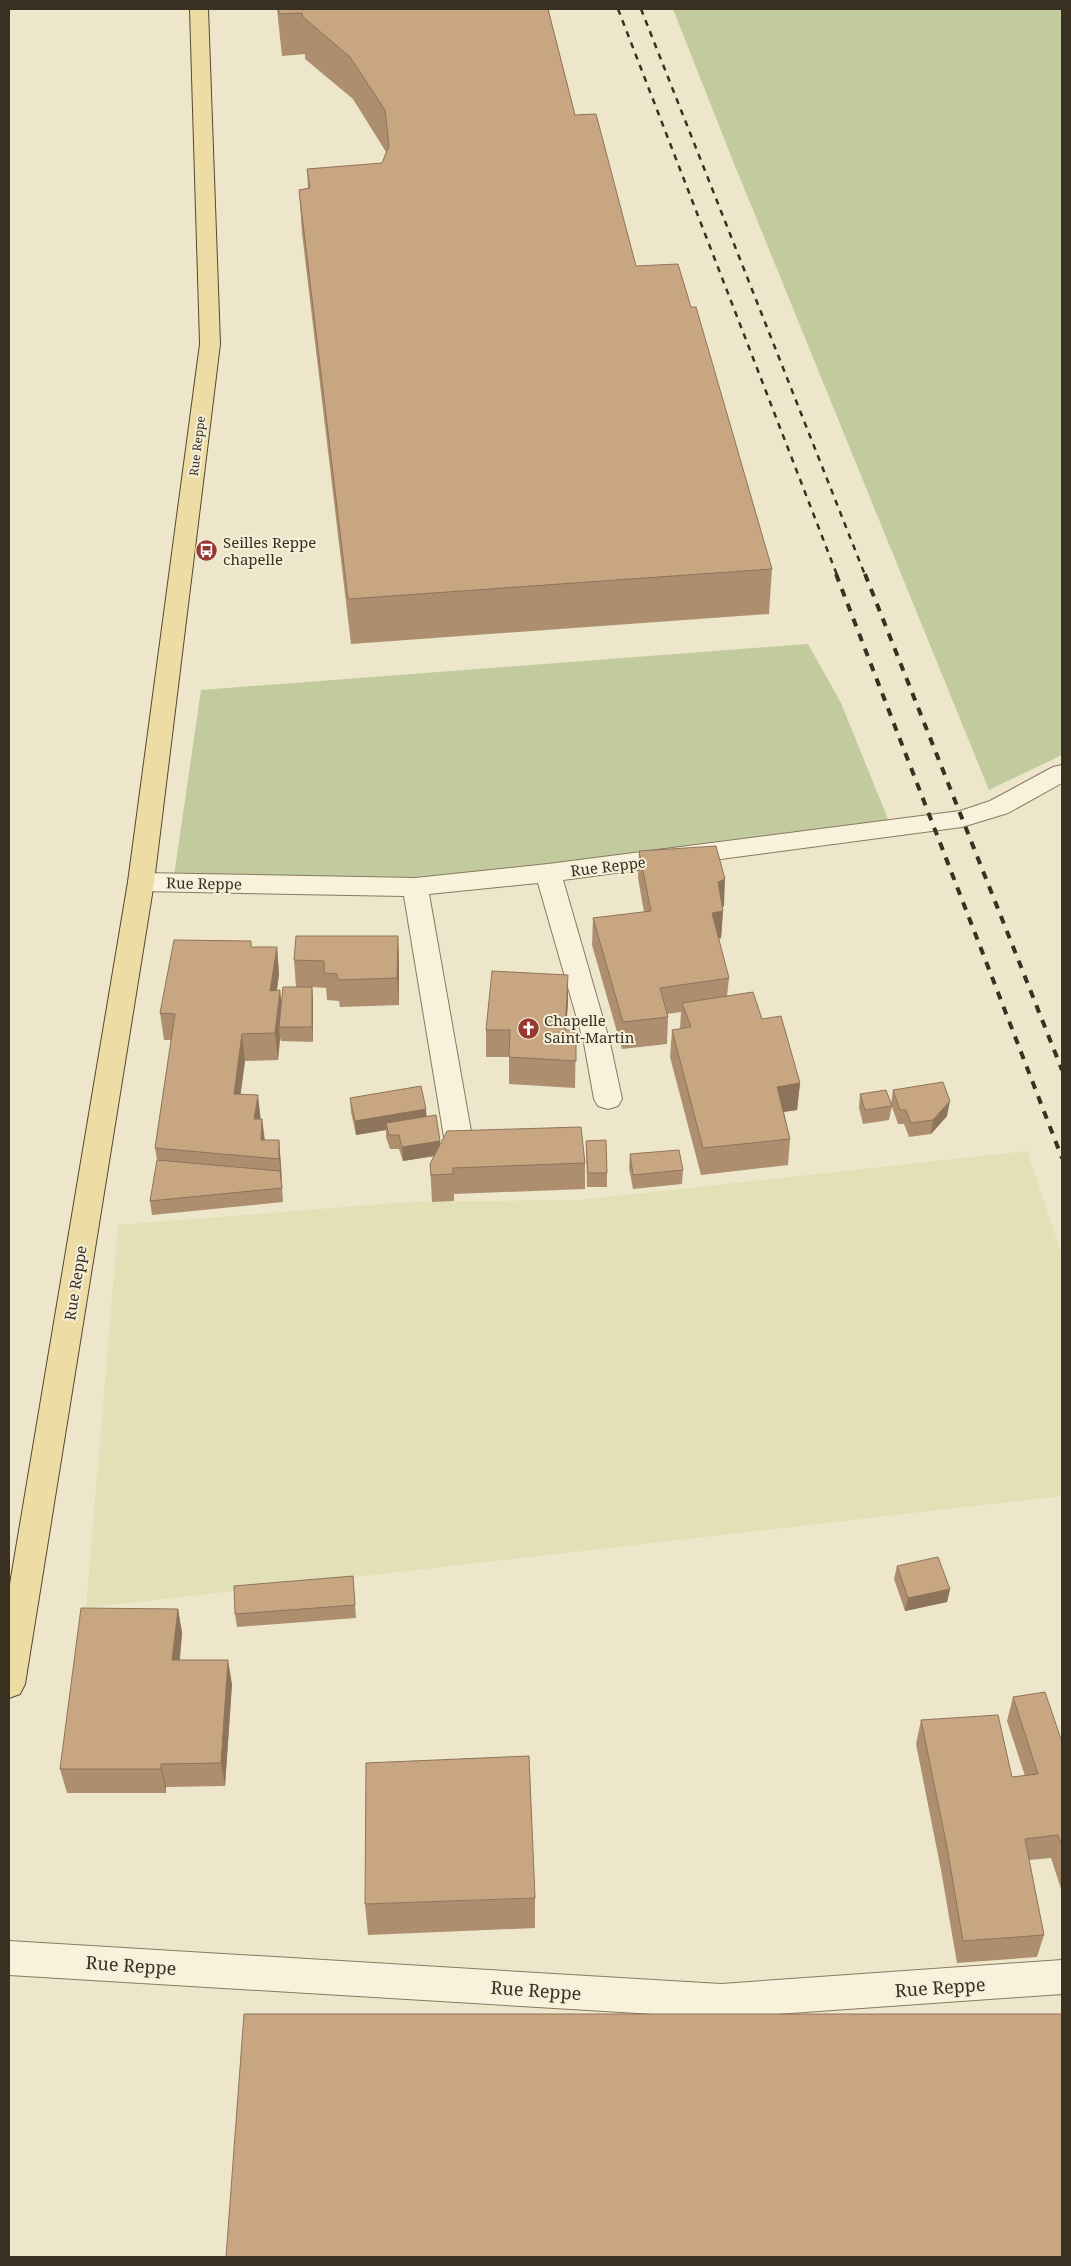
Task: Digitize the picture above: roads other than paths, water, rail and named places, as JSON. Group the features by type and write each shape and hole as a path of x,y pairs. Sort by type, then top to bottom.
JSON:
{"main road":[{"name":"Rue Reppe","path":"9,1684 141,882 210,344 199,9"}],"street":[{"name":"Rue Reppe","path":"141,882 415,887 548,873 962,819 999,806 1062,773"},
{"path":"548,873 597,1043 608,1098"},
{"path":"415,887 458,1137"},
{"name":"Rue Reppe","path":"9,1958 722,2002 1062,1977"}],"railway":[{"path":"618,9 837,575"},
{"path":"641,9 865,575"},
{"path":"836,574 1062,1158"},
{"path":"865,574 1062,1070"}],"place":[{"name":"Seilles Reppe chapelle","path":"207,551"},
{"name":"Chapelle Saint-Martin","path":"528,1029"}]}
